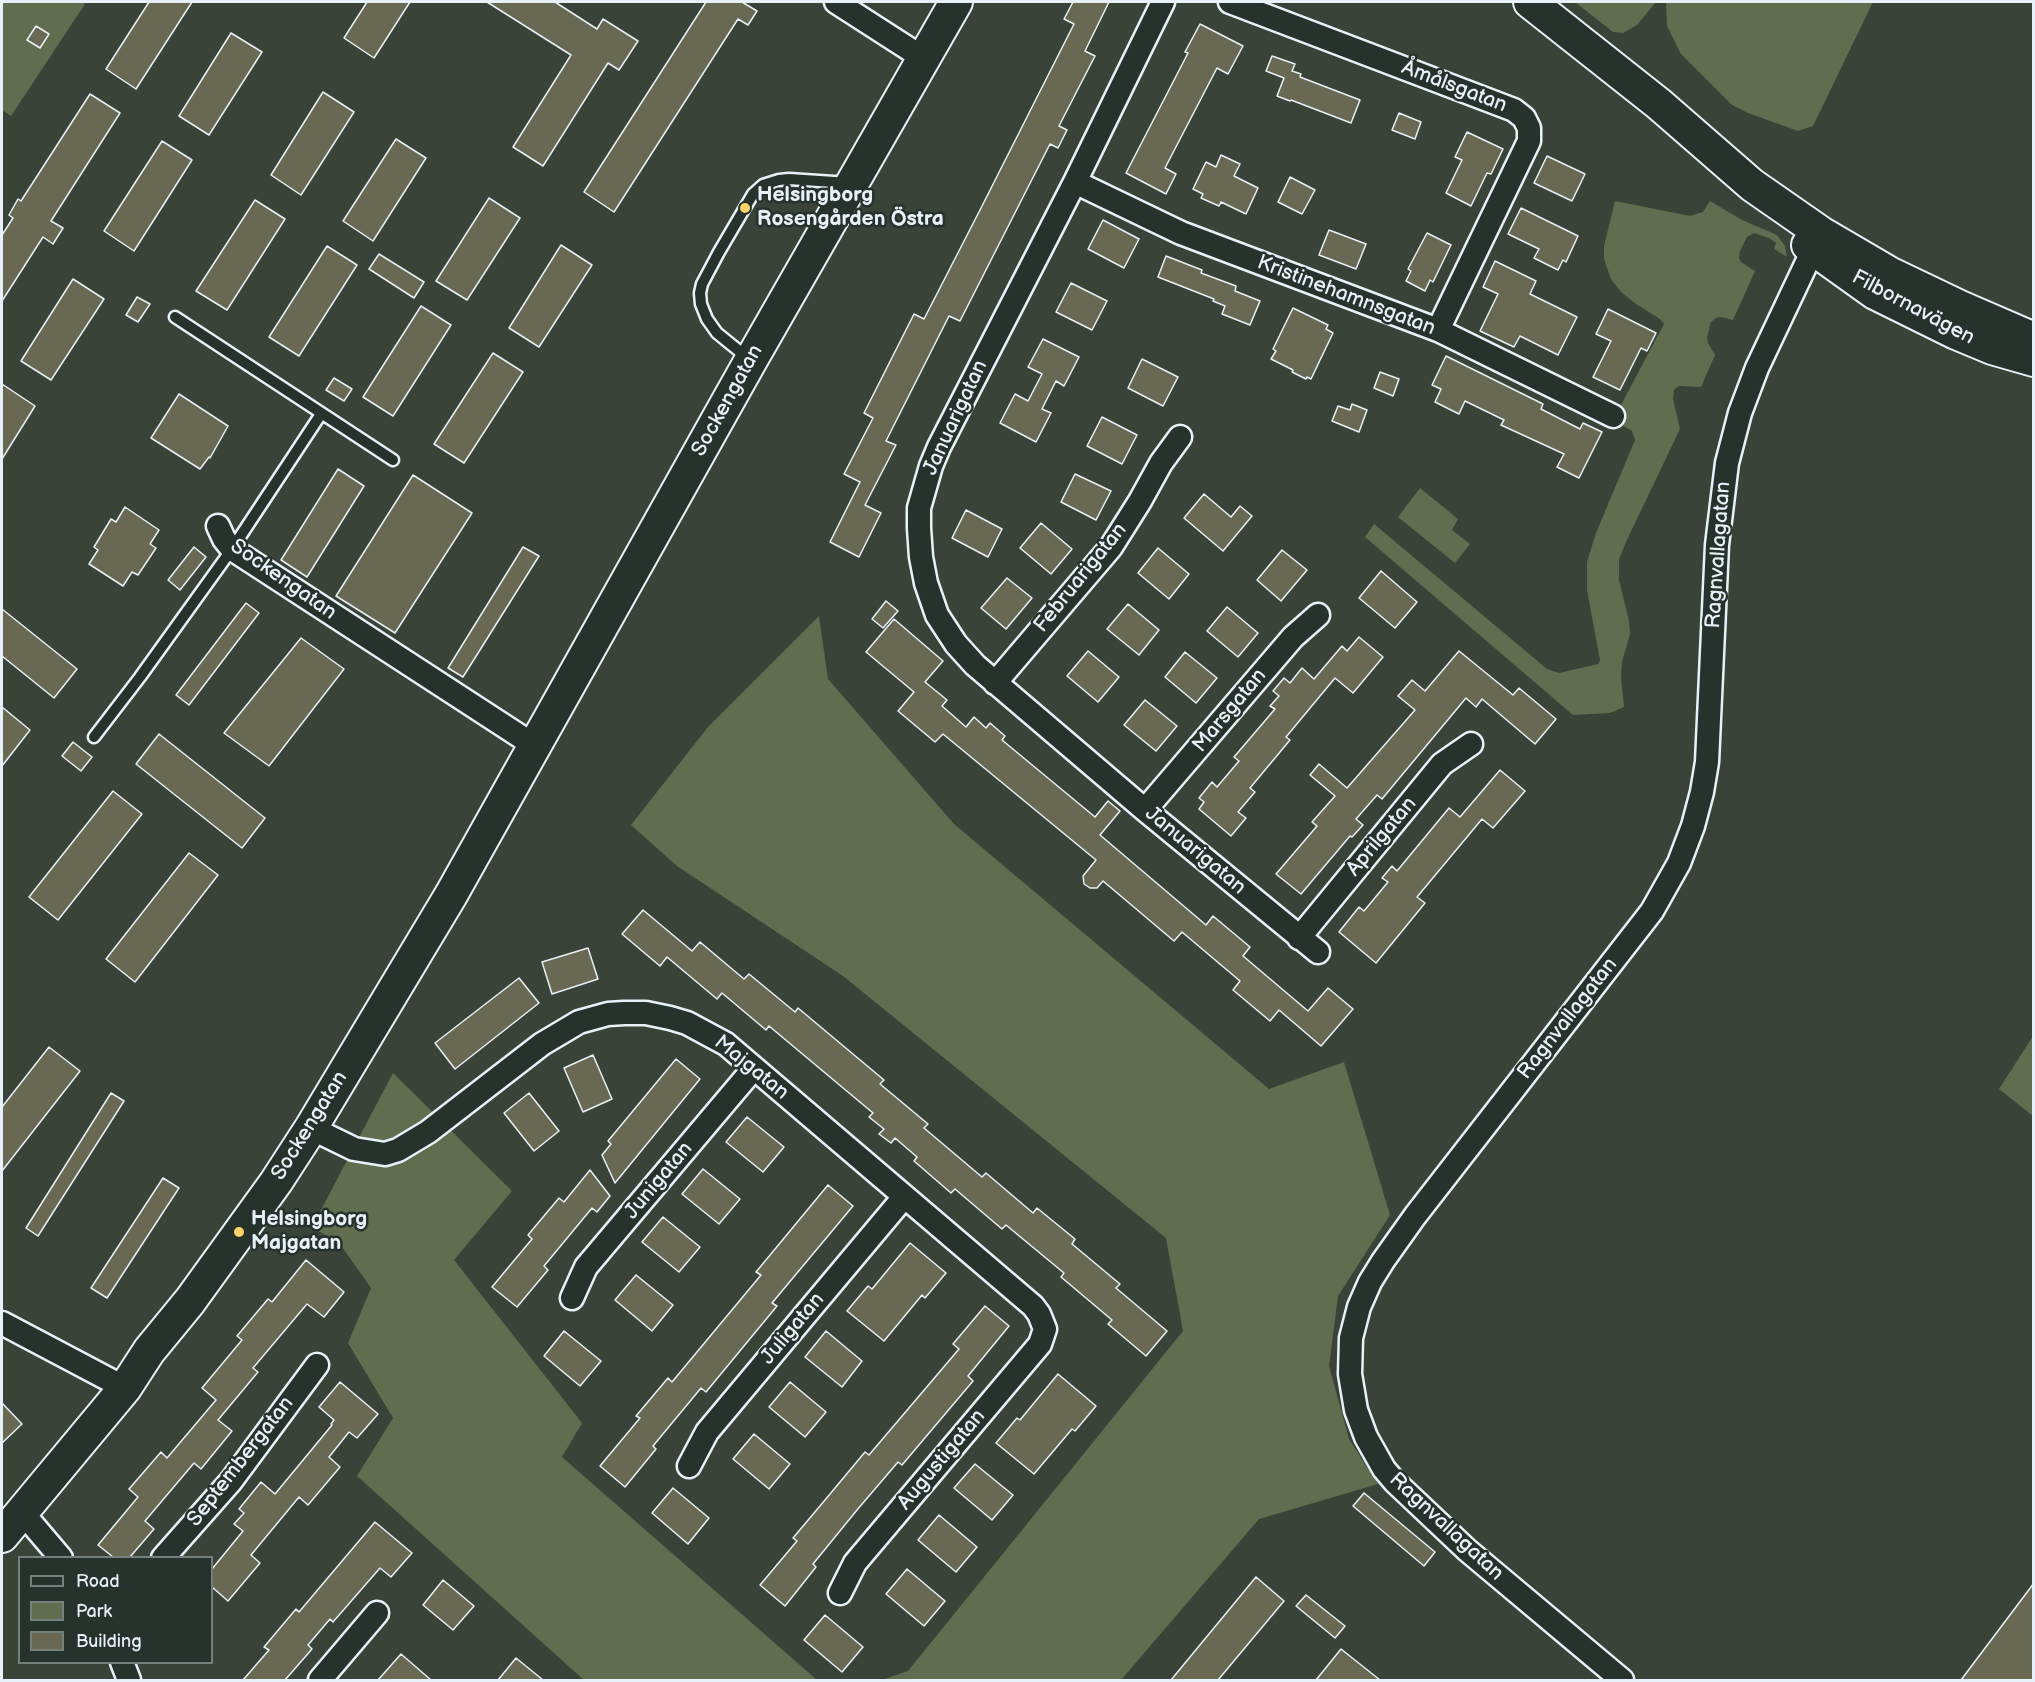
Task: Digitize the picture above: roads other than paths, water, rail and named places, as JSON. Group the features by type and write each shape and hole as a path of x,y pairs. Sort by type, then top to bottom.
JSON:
{"street":[{"path":"836,2 923,58"},
{"name":"Sockengatan","path":"2,1536 125,1388 149,1351 190,1301 276,1182 311,1128 451,895 751,360 956,2"},
{"name":"Januarigatan","path":"1163,2 1075,182 939,447 931,466 920,508 918,528 921,557 926,583 937,615 956,644 995,683 1318,952"},
{"name":"Åmålsgatan","path":"1230,2 1514,110 1524,118 1529,128 1529,141 1438,330"},
{"name":"Filbornavägen","path":"1530,2 1659,104 1875,293 1983,344 2034,360"},
{"name":"Kristinehamnsgatan","path":"1075,182 1181,233 1438,330 1614,416"},
{"name":"Filbornavägen","path":"1817,241 2034,339"},
{"name":"Ragnvallagatan","path":"1622,1680 1467,1550 1389,1476 1370,1444 1356,1410 1350,1374 1354,1323 1362,1300 1383,1261 1415,1216 1652,911 1679,863 1693,826 1707,762 1717,545 1727,463 1740,413 1757,368 1817,241"},
{"name":"Februarigatan","path":"995,683 1110,547 1161,463 1180,437"},
{"name":"Sockengatan","path":"218,526 232,549 535,746"},
{"name":"Marsgatan","path":"1145,810 1293,637 1318,615"},
{"name":"Aprilgatan","path":"1299,938 1443,764 1472,744"},
{"name":"Majgatan","path":"311,1128 354,1149 385,1154 398,1150 428,1132 542,1044 579,1022 608,1014 646,1013 687,1023 726,1044 1033,1306 1040,1314 1045,1329"},
{"name":"Junigatan","path":"572,1298 586,1267 754,1068"},
{"name":"Juligatan","path":"689,1466 707,1432 904,1197"},
{"path":"2,1323 125,1388"},
{"name":"Augustigatan","path":"840,1593 855,1563 1040,1344 1045,1329"},
{"name":"Septembergatan","path":"164,1556 231,1481 317,1365"},
{"path":"22,1512 60,1556"},
{"path":"320,1680 377,1613"},
{"path":"123,1664 129,1680"}],"lane":[{"path":"751,360 712,327 700,298 702,284 740,216 753,194 770,182 789,179 852,184"},
{"path":"175,317 393,460"},
{"path":"94,737 232,549 321,414"}],"place":[{"name":"Helsingborg Rosengården Östra","path":"745,208"},
{"name":"Helsingborg Majgatan","path":"239,1232"}]}
